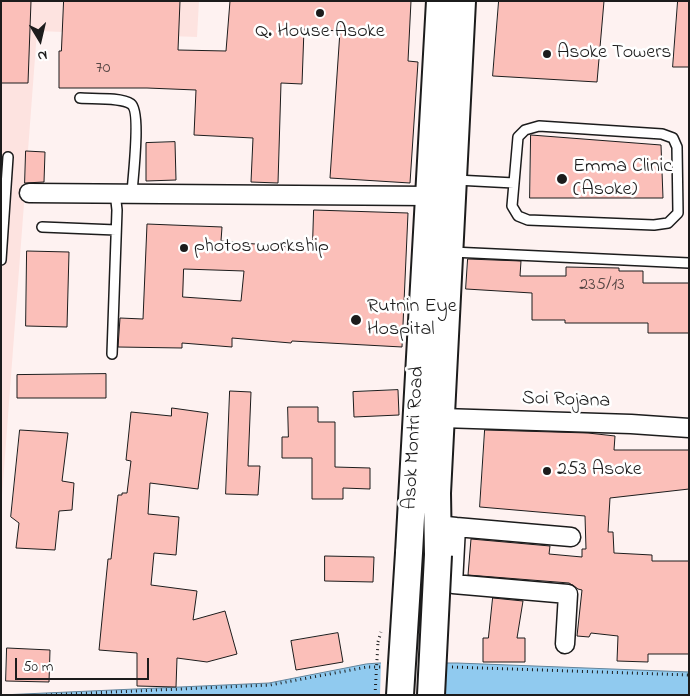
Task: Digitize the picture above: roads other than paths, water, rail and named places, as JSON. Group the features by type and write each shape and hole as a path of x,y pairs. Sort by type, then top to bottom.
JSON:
{"main road":[{"name":"Asok Montri Road","path":"400,695 440,1"},
{"name":"Asok Montri Road","path":"431,695 438,555 446,526 442,418 462,1"}],"street":[{"path":"29,192 429,196"},
{"name":"Soi Rojana","path":"442,418 631,424 689,428"},
{"path":"565,644 568,594 453,584 446,526 571,537"}],"lane":[{"path":"80,98 118,101 131,104 134,108 136,124 124,192 117,210 112,354"},
{"path":"539,126 662,134 673,138 677,147 678,213 668,223 654,225 528,220 518,216 512,206 514,182 518,137 525,130 539,126"},
{"path":"1,260 8,157"},
{"path":"453,180 514,182"},
{"path":"42,227 116,230"},
{"path":"449,252 689,263"}],"water":[{"path":"379,663 457,663 689,672 689,695 1,695 269,683"}],"place":[{"name":"Q. House Asoke","path":"320,13"},
{"name":"Asoke Towers","path":"547,54"},
{"name":"Emma Clinic (Asoke)","path":"562,179"},
{"name":"photos workship","path":"184,248"},
{"name":"Rutnin Eye Hospital","path":"356,320"},
{"name":"253 Asoke","path":"547,471"}]}
